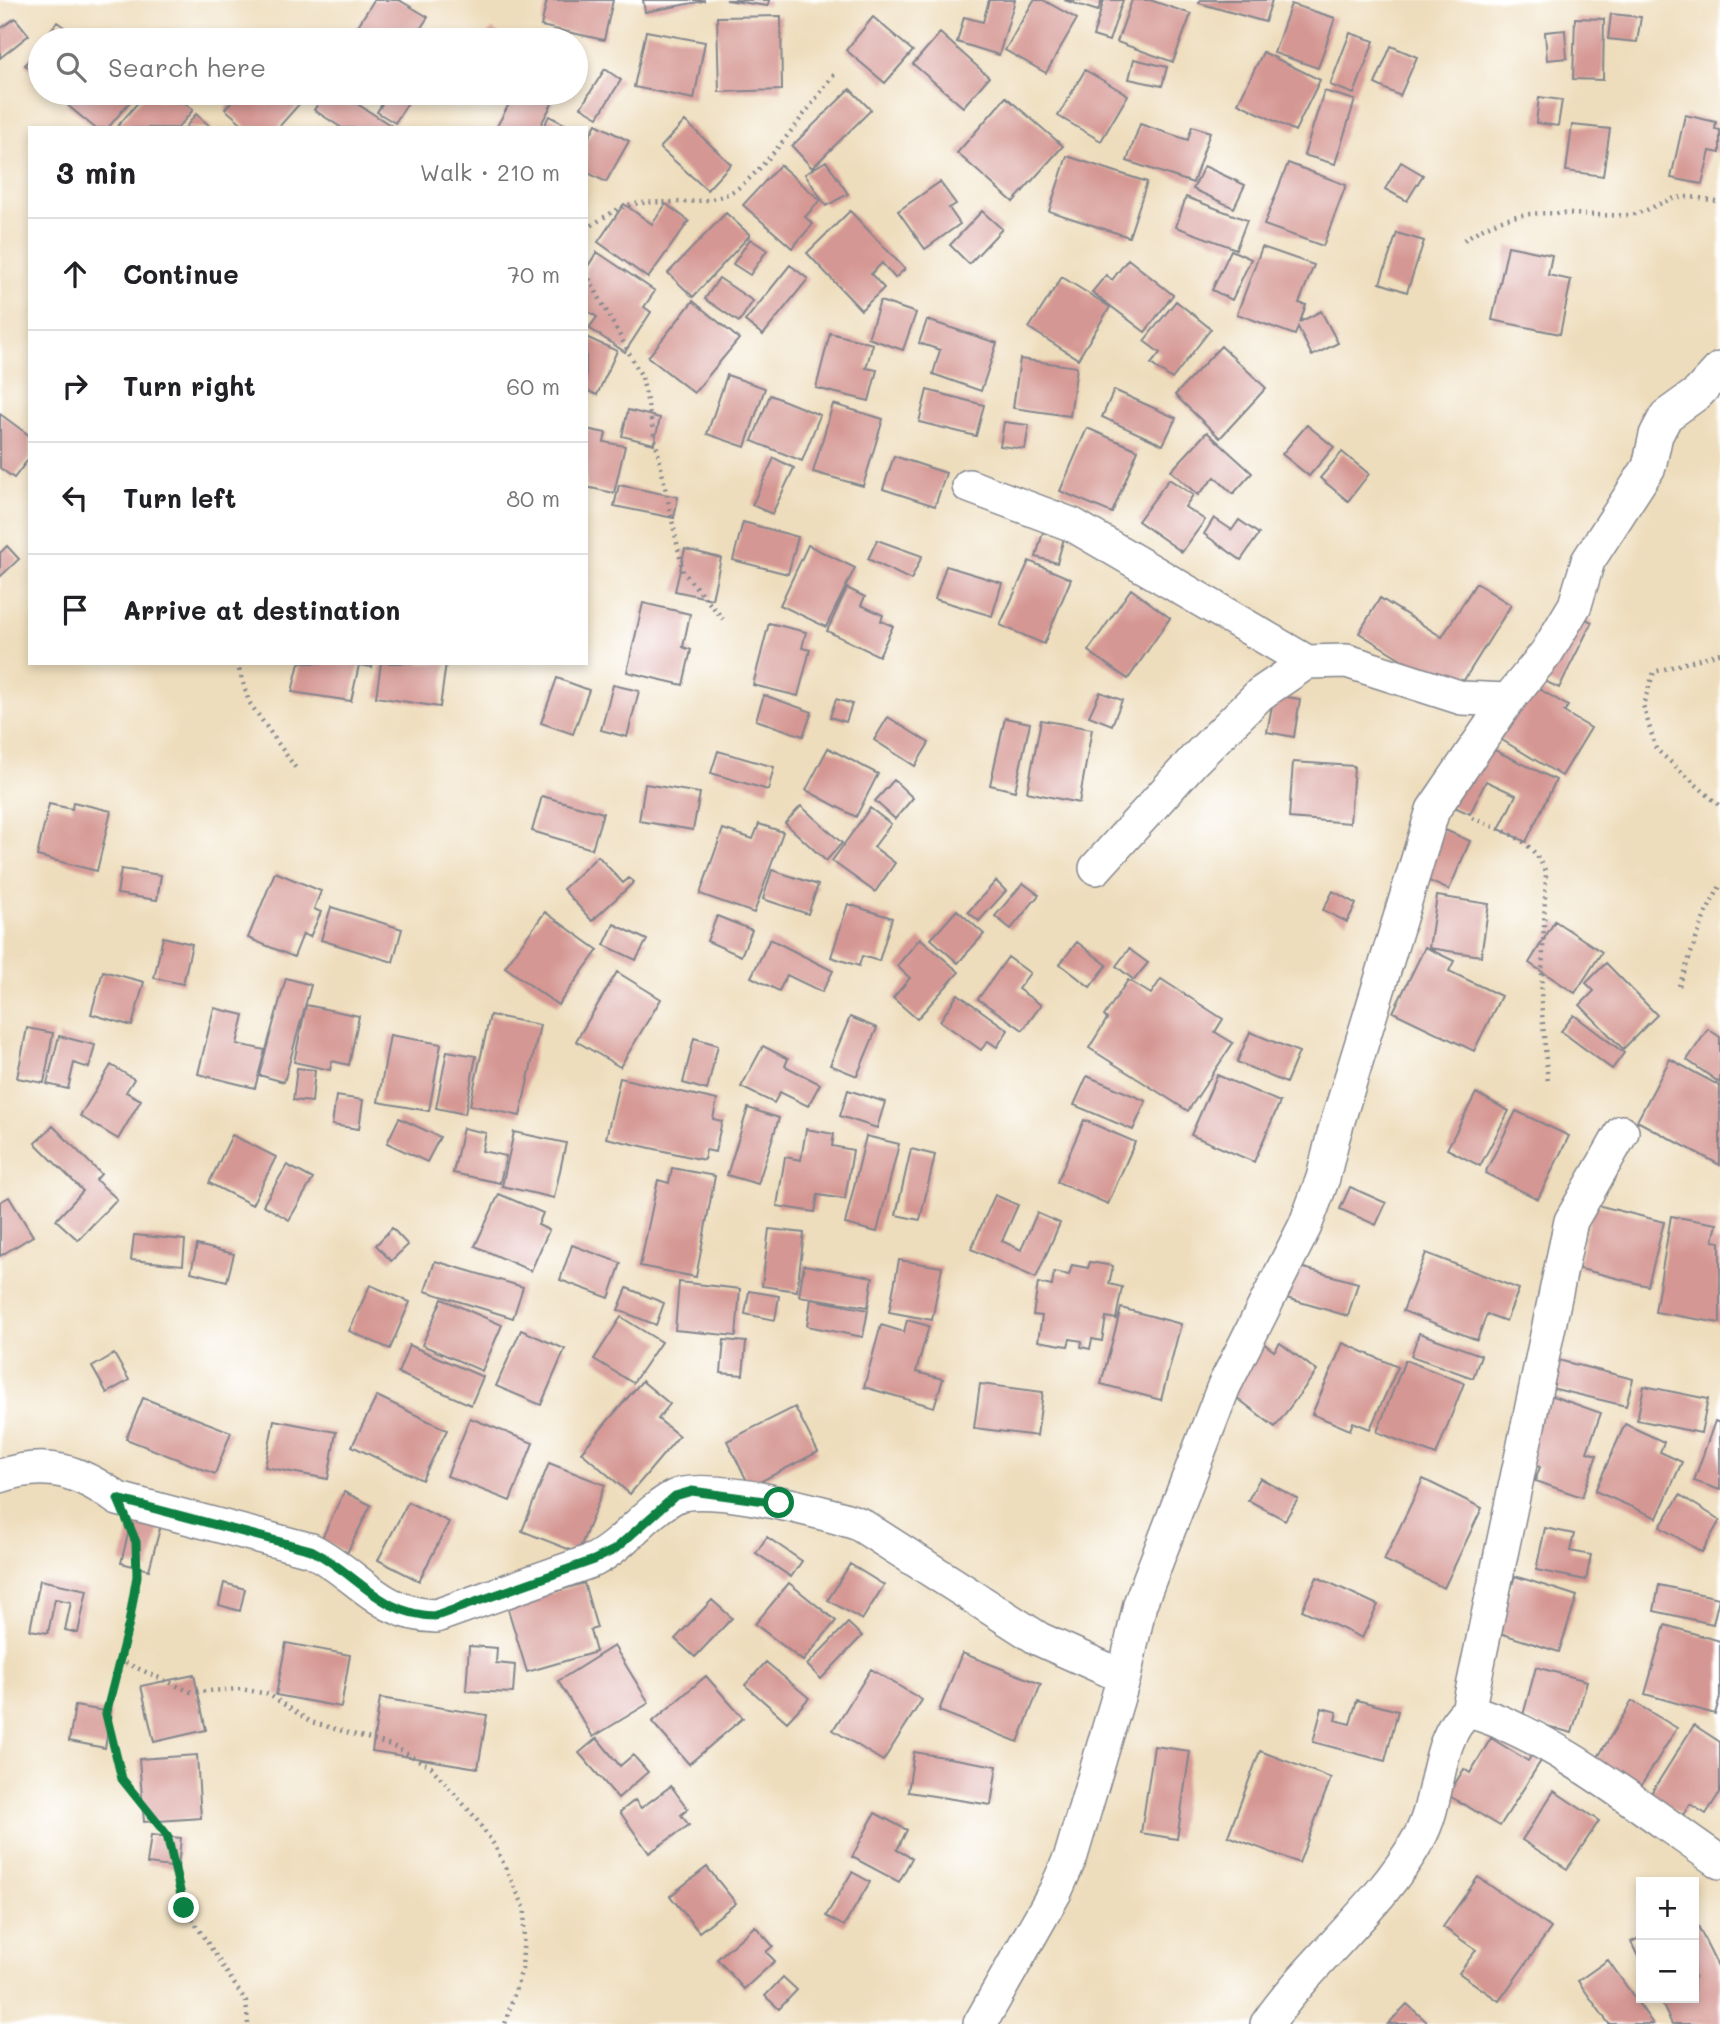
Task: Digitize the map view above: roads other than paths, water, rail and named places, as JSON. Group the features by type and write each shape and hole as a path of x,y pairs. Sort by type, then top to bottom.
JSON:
{"street":[{"path":"980,2024 1055,1892 1071,1856 1124,1677 1140,1605 1224,1386 1305,1226 1323,1178 1332,1137 1433,810 1508,701 1548,652 1575,605 1588,561 1649,467 1656,435 1667,416 1698,393 1720,369"},
{"path":"969,486 1073,525 1307,662 1347,661 1462,698 1508,701"},
{"path":"1096,867 1194,760 1260,694 1307,662"},
{"path":"1267,2024 1310,1969 1391,1880 1427,1823 1454,1723 1468,1711 1572,1221 1622,1132"},
{"path":"0,1476 29,1469 71,1472 92,1480 118,1499 311,1550 331,1560 386,1603 411,1616 436,1616 604,1555 675,1496 692,1491 779,1503 827,1512 859,1524 1039,1639 1124,1677"},
{"path":"1468,1711 1497,1720 1572,1761 1720,1862"}]}
